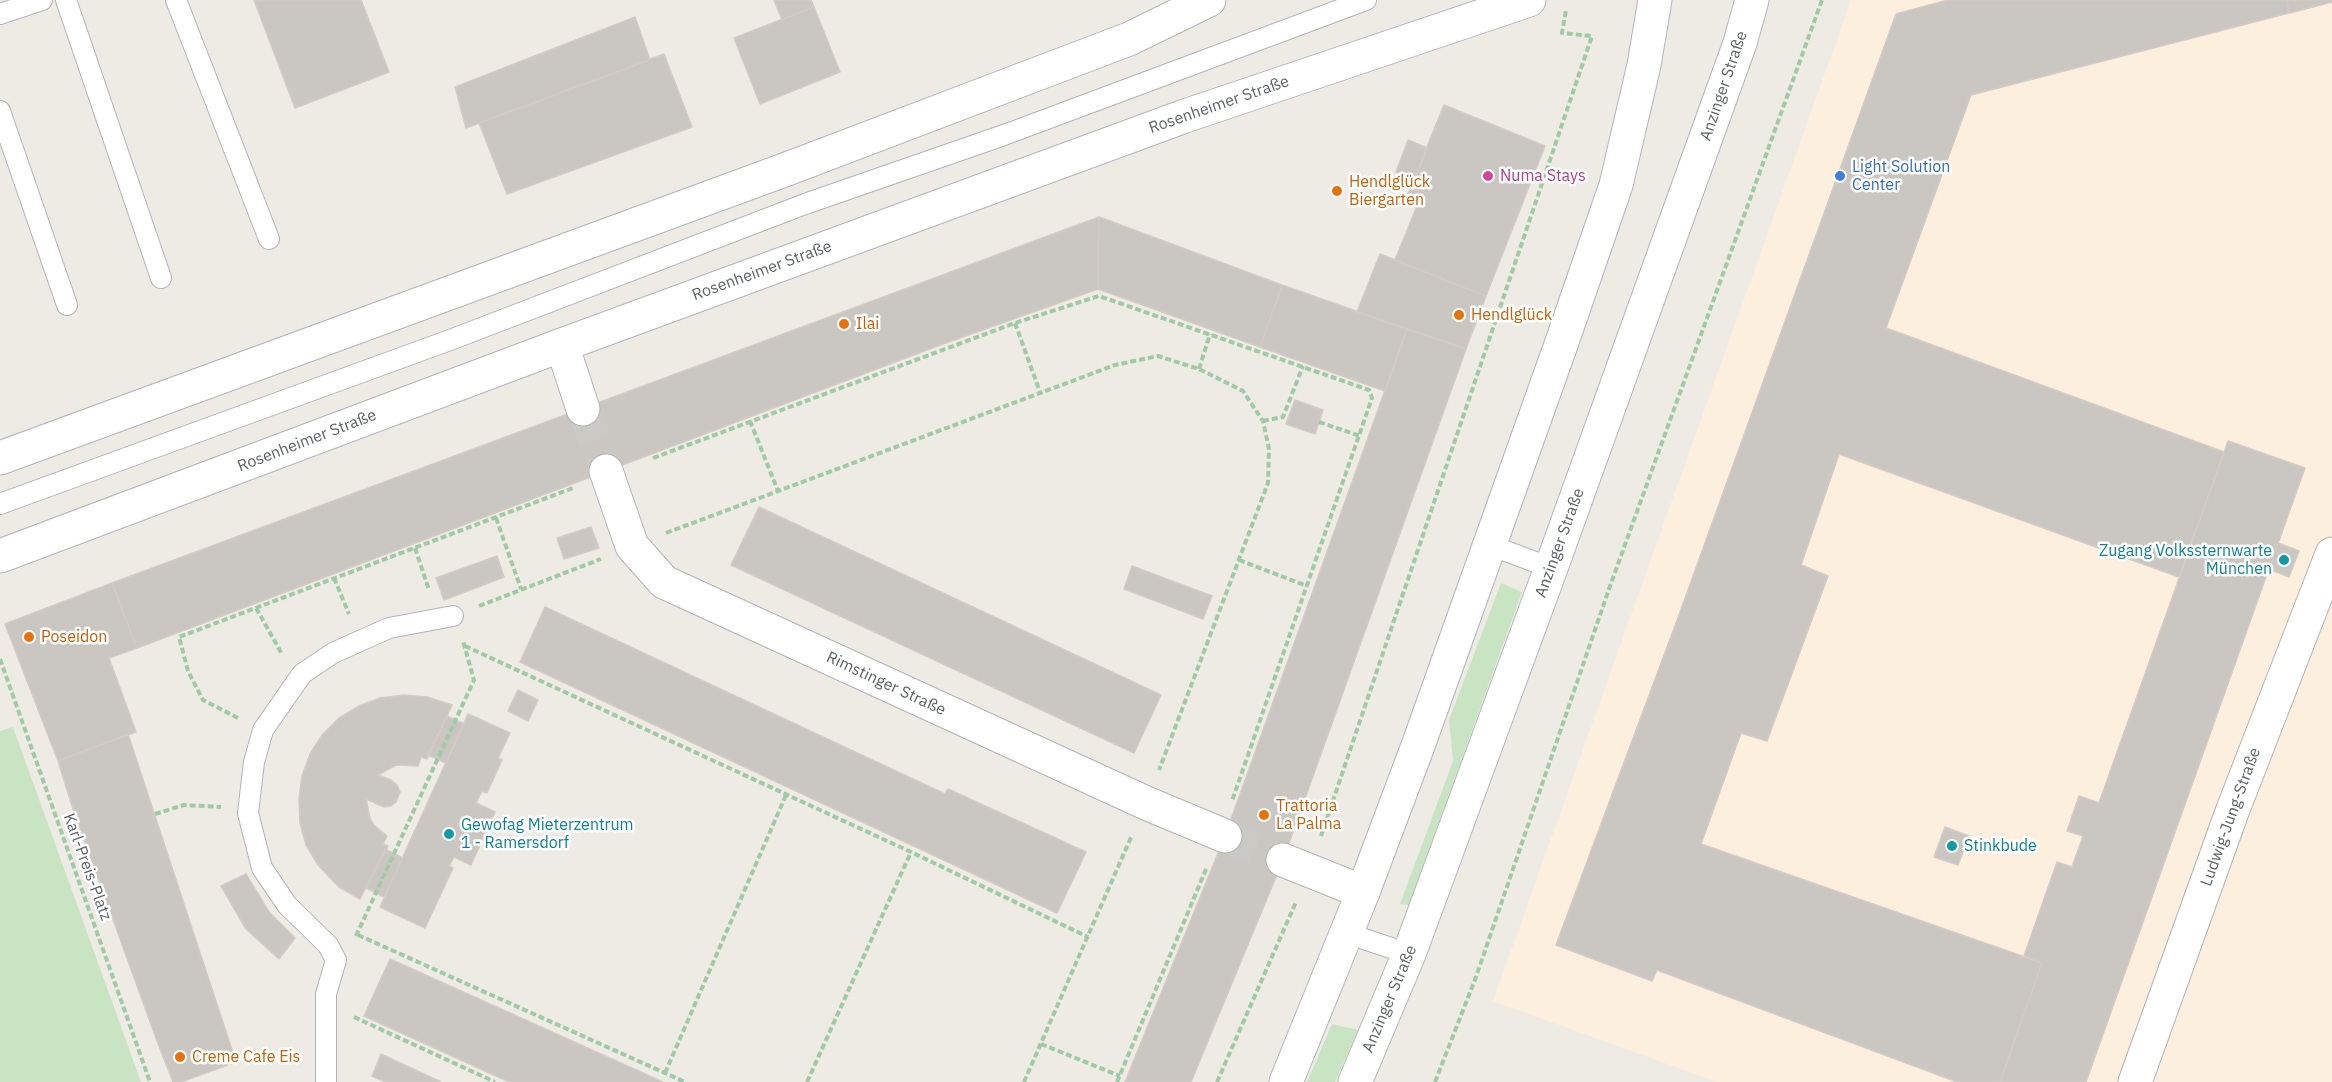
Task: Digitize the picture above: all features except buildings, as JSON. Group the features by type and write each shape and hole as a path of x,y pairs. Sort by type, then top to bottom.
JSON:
{"main road":[{"path":"0,458 808,161 1129,39 1209,0"},
{"name":"Rosenheimer Straße","path":"0,556 561,345 1185,116 1529,0"},
{"path":"1286,1082 1363,892 1490,545 1616,185 1644,64 1654,0"},
{"name":"Anzinger Straße","path":"1355,1082 1409,954 1551,568 1740,43 1752,0"},
{"path":"561,345 583,409"},
{"name":"Rimstinger Straße","path":"606,471 632,546 664,582 1146,803 1223,835"},
{"name":"Ludwig-Jung-Straße","path":"2135,1082 2232,812 2332,554"},
{"path":"1296,866 1363,892"}],"lane":[{"path":"0,14 42,0"},
{"path":"66,0 161,278"},
{"path":"177,0 269,239"},
{"path":"0,504 450,340 805,204 1004,135 1366,0"},
{"path":"0,111 67,305"},
{"path":"1490,545 1551,568"},
{"path":"326,1082 326,994 336,960 328,945 287,905 262,868 248,813 254,762 263,729 302,674 333,653 389,628 445,617"},
{"path":"1346,933 1409,954"}],"path":[{"path":"1217,1082 1592,36 1562,33 1568,0"},
{"path":"1435,1082 1476,977 1609,589 1822,0"},
{"path":"653,458 1015,323 1099,296 1369,390 1372,398 1360,436 1223,835 1117,1082"},
{"path":"1015,323 1040,392"},
{"path":"1199,369 1210,334"},
{"path":"658,535 1115,365 1158,356 1199,369 1243,391 1263,421 1269,450 1268,483 1146,803 1024,1082"},
{"path":"1263,421 1283,417 1303,366"},
{"path":"750,421 778,491"},
{"path":"1319,422 1360,436"},
{"path":"263,729 203,700 188,671 179,637 573,489"},
{"path":"496,518 521,589"},
{"path":"336,960 357,934 474,680 464,645 445,617 415,548"},
{"path":"445,617 604,558"},
{"path":"1239,560 1307,586"},
{"path":"334,578 360,641"},
{"path":"256,608 280,651 302,674"},
{"path":"464,645 1088,937"},
{"name":"Karl-Preis-Platz","path":"0,659 150,1082"},
{"path":"665,1073 786,795"},
{"path":"155,814 184,805 217,806 248,813"},
{"path":"807,1082 910,852"},
{"path":"357,934 685,1082"},
{"path":"326,1008 342,1012 495,1082"},
{"path":"1041,1044 1120,1076"}],"shaded area":[{"path":"1851,0 2332,0 2332,1082 1717,1082 1493,1001"}],"green space":[{"path":"1501,583 1522,592 1409,905 1400,904 1453,761 1449,720"},
{"path":"13,727 141,1082 0,1082 0,731"},
{"path":"1332,1024 1358,1030 1335,1082 1307,1082"}],"tunnel":[{"path":"583,409 606,471"},
{"path":"1225,836 1283,860"}],"place":[{"name":"Numa Stays","path":"1488,176"},
{"name":"Light Solution Center","path":"1840,176"},
{"name":"Hendlglück Biergarten","path":"1337,191"},
{"name":"Hendlglück","path":"1459,315"},
{"name":"Ilai","path":"844,324"},
{"name":"Zugang Volkssternwarte München","path":"2284,560"},
{"name":"Poseidon","path":"29,637"},
{"name":"Trattoria La Palma","path":"1264,815"},
{"name":"Gewofag Mieterzentrum 1 - Ramersdorf","path":"449,834"},
{"name":"Stinkbude","path":"1952,846"},
{"name":"Creme Cafe Eis","path":"180,1057"}]}
